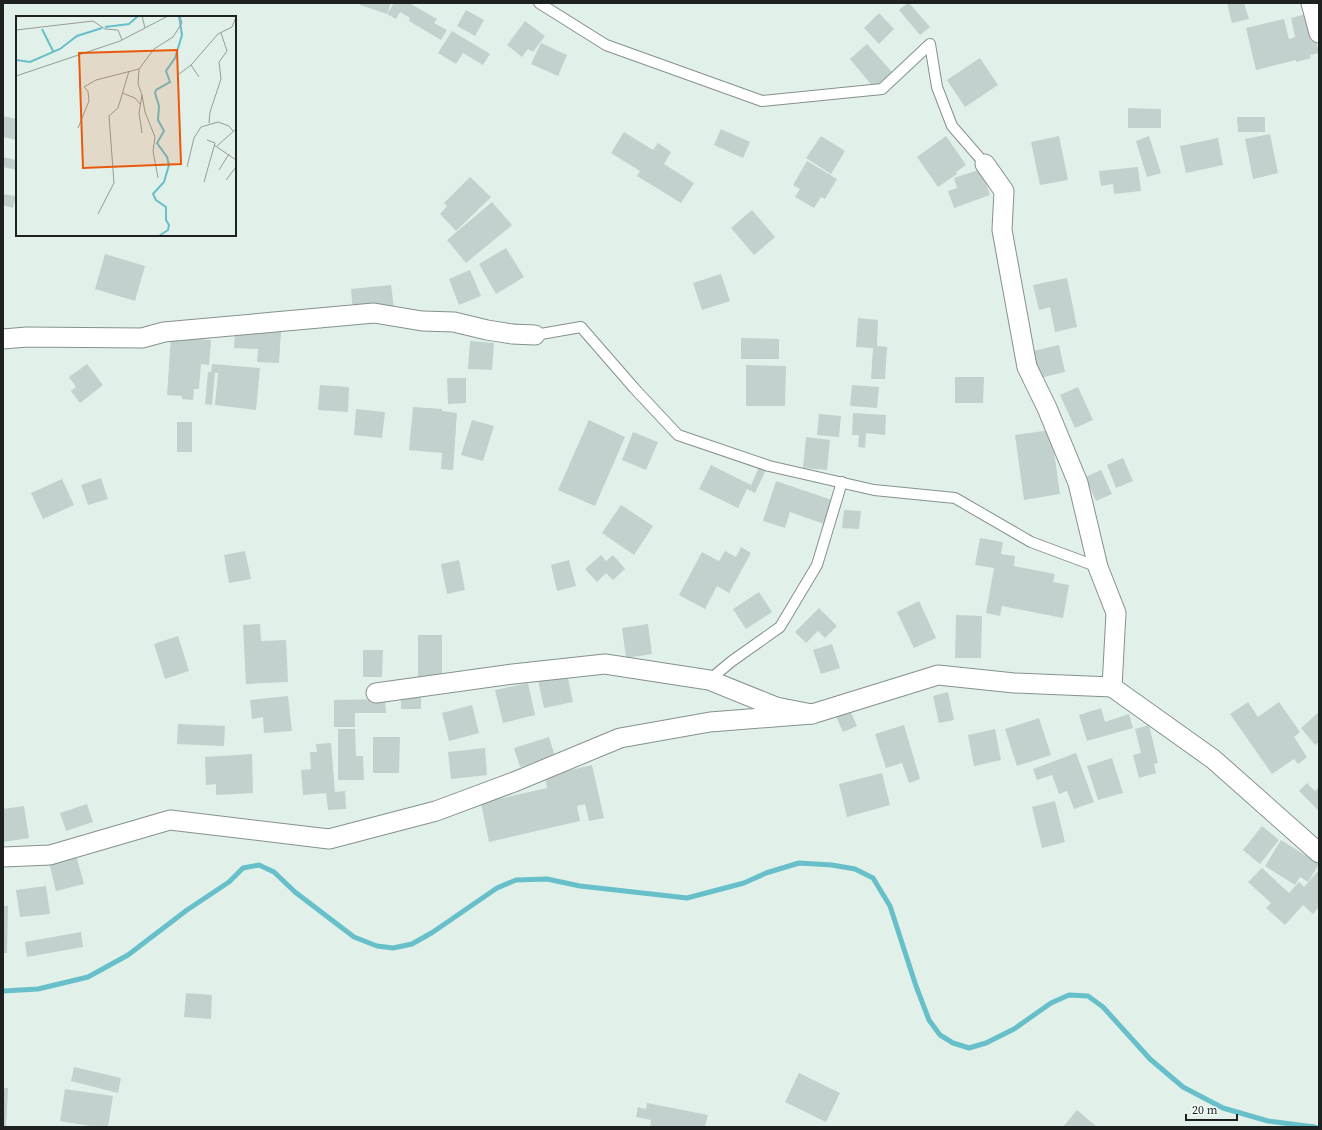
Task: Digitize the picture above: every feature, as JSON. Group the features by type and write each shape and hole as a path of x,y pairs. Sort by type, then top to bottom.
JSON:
{"street":[{"path":"1311,3 1319,33"},
{"path":"985,164 1004,191 1002,230 1027,367 1047,408 1078,483 1098,567 1116,613 1112,687"},
{"path":"3,339 27,337 142,338 164,332 374,313 422,321 454,322 512,334 535,335"},
{"path":"376,693 513,674 604,664 709,680 776,707 812,714"},
{"path":"3,857 50,855 170,820 329,839 436,812 514,782 620,738 710,722 812,714 938,675 1014,684 1112,687 1213,759 1319,853"}],"lane":[{"path":"539,3 606,45 762,101 882,89 930,44 937,87 952,126 985,164"},
{"path":"535,335 581,327 634,388 678,435 768,466 874,490 955,498 1031,542 1098,567"},
{"path":"709,680 732,661 780,627 817,565 842,482"}],"building":[{"path":"360,3 391,3 387,14 360,5"},
{"path":"394,3 409,3 437,19 434,23 447,30 441,40 409,21 410,18 400,12 396,19 387,14"},
{"path":"908,3 930,27 920,35 899,10"},
{"path":"1227,3 1244,3 1249,19 1232,23"},
{"path":"466,10 484,20 475,36 457,26"},
{"path":"879,13 894,29 879,44 864,28"},
{"path":"1310,13 1319,53 1310,55 1311,58 1296,62 1296,60 1256,70 1246,28 1284,19 1289,39 1295,37 1291,18"},
{"path":"525,21 545,36 533,52 528,49 522,57 507,45"},
{"path":"452,31 490,54 483,65 463,53 456,64 438,53"},
{"path":"541,43 567,55 558,76 531,64"},
{"path":"867,44 892,72 874,88 850,59"},
{"path":"980,58 998,85 965,107 947,80"},
{"path":"1128,108 1161,109 1161,128 1128,128"},
{"path":"3,116 16,119 16,140 3,137"},
{"path":"1237,117 1265,117 1265,132 1238,132"},
{"path":"721,129 750,142 743,158 714,145"},
{"path":"624,132 653,150 658,143 671,152 664,164 694,183 681,203 637,176 640,171 611,153"},
{"path":"1270,134 1278,173 1253,179 1245,139"},
{"path":"821,136 845,151 831,174 806,158"},
{"path":"946,136 966,165 956,172 957,174 938,187 917,157"},
{"path":"1059,136 1068,180 1040,185 1031,142"},
{"path":"1149,136 1161,173 1147,177 1136,141"},
{"path":"1218,138 1223,165 1186,173 1180,146"},
{"path":"3,157 16,160 16,170 3,167"},
{"path":"807,161 837,179 825,199 821,197 814,208 795,197 800,189 793,185"},
{"path":"1138,167 1141,191 1114,194 1113,184 1101,186 1099,171"},
{"path":"981,169 990,195 954,208 948,191 957,188 954,178"},
{"path":"470,177 491,197 456,231 440,214 447,206 444,203"},
{"path":"3,194 16,196 13,208 3,205"},
{"path":"492,202 512,225 466,263 447,240"},
{"path":"752,210 775,237 754,255 731,228"},
{"path":"506,248 524,277 496,294 479,264"},
{"path":"105,254 145,266 135,301 95,289"},
{"path":"470,270 481,296 459,305 449,279"},
{"path":"721,274 730,301 702,310 693,283"},
{"path":"1067,278 1077,327 1055,332 1050,307 1039,310 1033,285"},
{"path":"391,285 394,308 353,312 351,289"},
{"path":"858,318 878,320 877,346 887,347 885,379 871,379 873,348 856,347"},
{"path":"235,330 281,332 279,363 257,362 258,349 234,348"},
{"path":"171,337 211,340 209,365 201,364 199,389 194,389 193,400 182,399 182,396 167,395"},
{"path":"741,338 779,339 779,359 741,359"},
{"path":"470,341 494,343 492,370 468,369"},
{"path":"1059,345 1065,372 1040,378 1033,351"},
{"path":"87,364 103,385 80,403 71,391 76,387 69,377"},
{"path":"212,364 260,368 256,410 215,405 218,373 215,373 212,405 205,404 208,372 211,372"},
{"path":"746,365 786,366 785,406 746,406"},
{"path":"955,377 984,377 983,403 955,403"},
{"path":"447,378 466,378 466,403 448,404"},
{"path":"320,385 349,387 348,412 318,410"},
{"path":"852,385 879,387 877,408 850,406"},
{"path":"1078,387 1093,420 1075,428 1060,395"},
{"path":"413,407 442,409 442,411 457,413 453,470 441,469 442,453 409,450"},
{"path":"356,409 385,412 382,438 354,435"},
{"path":"853,413 886,415 885,435 866,433 865,448 858,447 859,435 852,435"},
{"path":"819,414 841,416 839,437 817,435"},
{"path":"472,420 494,426 483,461 461,455"},
{"path":"589,420 625,437 595,506 558,490"},
{"path":"177,422 192,422 192,452 177,452"},
{"path":"1051,430 1060,494 1024,500 1015,435"},
{"path":"633,432 658,442 646,470 622,460"},
{"path":"806,437 830,440 827,470 803,468"},
{"path":"1123,458 1133,481 1116,488 1107,465"},
{"path":"711,465 751,485 760,465 767,468 755,493 747,489 738,508 699,489"},
{"path":"1101,470 1112,494 1096,501 1085,477"},
{"path":"101,478 108,499 88,505 81,485"},
{"path":"62,479 74,505 43,519 31,493"},
{"path":"776,481 832,500 824,524 790,512 785,528 763,521"},
{"path":"621,505 653,526 634,555 602,533"},
{"path":"844,510 861,511 859,529 842,528"},
{"path":"980,538 1003,542 1001,554 1015,556 1014,566 1055,574 1053,582 1069,585 1063,618 1002,606 1000,616 986,613 994,568 975,565"},
{"path":"741,547 751,553 729,593 717,586 705,609 679,595 702,552 719,561 725,551 736,557"},
{"path":"245,551 251,579 229,583 224,555"},
{"path":"601,555 606,561 613,555 625,569 613,580 606,573 597,582 585,569"},
{"path":"459,560 465,590 447,594 441,564"},
{"path":"569,560 576,586 557,591 551,565"},
{"path":"759,592 772,612 746,629 733,609"},
{"path":"919,601 936,638 914,648 897,612"},
{"path":"819,608 837,626 825,638 818,631 806,643 795,632"},
{"path":"956,615 982,616 981,658 955,658"},
{"path":"260,624 261,641 286,640 288,682 246,684 243,625"},
{"path":"648,624 652,654 626,658 622,628"},
{"path":"418,635 442,635 442,682 418,682"},
{"path":"178,636 189,671 165,679 154,644"},
{"path":"832,644 840,668 821,674 813,650"},
{"path":"363,650 383,650 382,677 363,677"},
{"path":"566,669 573,702 544,708 537,676"},
{"path":"528,683 535,715 503,723 495,690"},
{"path":"948,692 954,720 939,723 933,696"},
{"path":"401,694 421,694 421,709 401,709"},
{"path":"288,696 292,731 264,733 263,717 252,719 250,700"},
{"path":"385,699 386,713 355,713 355,727 334,727 334,700"},
{"path":"1248,702 1258,717 1279,702 1300,732 1294,737 1307,757 1298,764 1294,759 1272,774 1230,714"},
{"path":"472,705 479,733 449,741 442,713"},
{"path":"848,706 857,726 843,732 834,712"},
{"path":"1101,708 1105,722 1129,714 1133,728 1087,741 1079,715"},
{"path":"1319,712 1319,742 1315,745 1301,728"},
{"path":"1039,718 1051,755 1017,766 1005,729"},
{"path":"178,724 225,726 224,746 177,744"},
{"path":"904,725 920,779 909,783 902,763 886,768 875,734"},
{"path":"1149,725 1158,763 1154,764 1156,773 1139,778 1133,755 1141,753 1135,729"},
{"path":"338,729 355,729 356,756 363,756 364,780 338,780"},
{"path":"995,729 1001,760 974,766 968,735"},
{"path":"373,737 400,737 399,773 373,773"},
{"path":"549,737 555,756 520,767 514,748"},
{"path":"331,743 335,792 345,791 346,809 328,810 326,793 303,795 301,770 311,769 310,752 317,752 316,744"},
{"path":"485,748 487,775 451,779 448,752"},
{"path":"1076,753 1094,802 1074,809 1067,791 1059,794 1052,775 1037,780 1033,769"},
{"path":"252,754 253,793 216,795 216,784 206,785 205,757"},
{"path":"1112,758 1123,793 1098,800 1087,766"},
{"path":"592,765 604,818 589,821 585,804 577,806 580,821 489,842 481,803 547,788 545,776"},
{"path":"882,773 890,805 847,817 839,784"},
{"path":"1307,783 1315,791 1319,787 1319,811 1299,791"},
{"path":"1055,801 1065,842 1042,848 1032,807"},
{"path":"87,804 93,822 66,831 60,813"},
{"path":"24,806 29,838 3,842 3,809"},
{"path":"1262,826 1279,840 1260,864 1243,850"},
{"path":"1281,840 1319,864 1308,882 1300,877 1295,885 1265,866"},
{"path":"76,855 84,884 56,891 49,862"},
{"path":"1262,868 1289,893 1299,882 1304,887 1319,870 1319,907 1313,914 1303,905 1285,925 1266,908 1271,903 1248,882"},
{"path":"46,886 50,914 20,917 16,890"},
{"path":"3,906 8,906 7,953 3,953"},
{"path":"81,932 83,947 27,957 25,942"},
{"path":"186,993 212,995 211,1019 184,1017"},
{"path":"74,1067 121,1078 118,1093 71,1081"},
{"path":"799,1073 840,1093 826,1122 785,1102"},
{"path":"3,1088 8,1088 6,1127 3,1127"},
{"path":"65,1089 113,1096 108,1127 97,1127 60,1121"},
{"path":"647,1103 708,1115 705,1127 650,1127 651,1120 636,1117 638,1107 646,1109"},
{"path":"1077,1110 1097,1127 1063,1127"}],"waterway":[{"path":"3,991 38,989 88,977 128,955 187,910 229,882 243,868 259,865 274,872 295,892 354,937 377,946 393,948 412,944 433,932 497,888 516,880 547,879 580,886 687,898 744,883 766,873 799,863 832,865 855,869 873,878 890,906 916,986 929,1020 940,1035 953,1043 969,1048 986,1043 1014,1029 1051,1003 1069,995 1088,996 1103,1007 1150,1059 1183,1087 1223,1108 1268,1121 1315,1127"}]}
